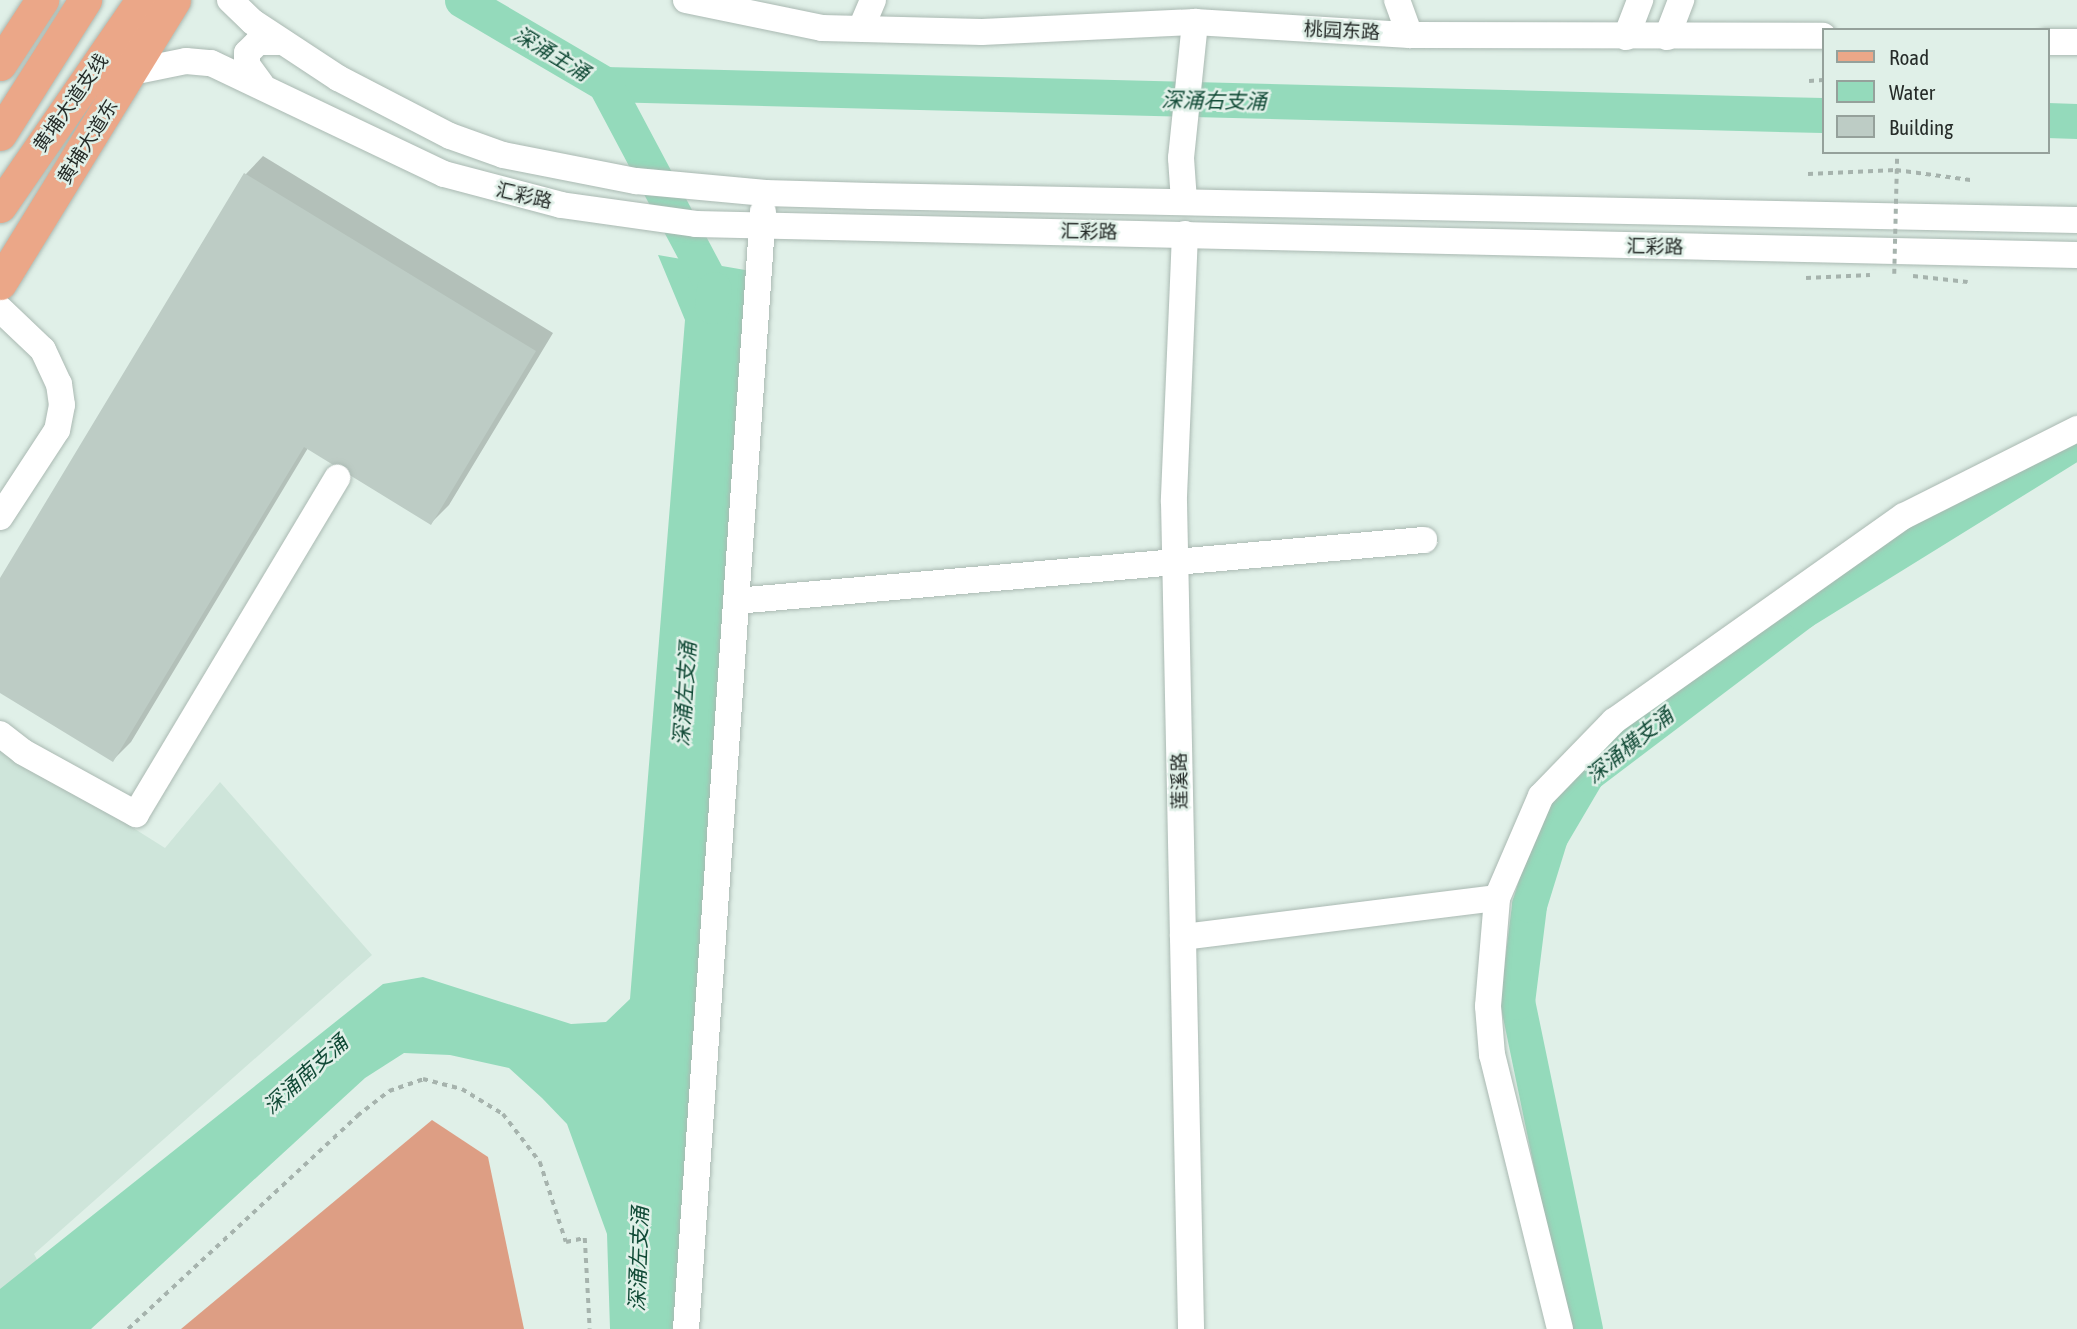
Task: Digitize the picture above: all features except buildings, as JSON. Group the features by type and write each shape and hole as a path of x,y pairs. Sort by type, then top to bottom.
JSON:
{"main road":[{"path":"0,64 42,0"},
{"path":"0,134 85,0"},
{"name":"黄埔大道支线","path":"0,206 142,0"},
{"name":"黄埔大道东","path":"0,284 174,0"}],"street":[{"name":"汇彩路","path":"230,0 282,42 338,78 450,136 503,155 611,177 765,192 2077,220"},
{"name":"桃园东路","path":"686,0 822,28 862,26 982,32 1195,22 1410,35 1822,36"},
{"name":"桃园东路","path":"764,0 822,12 862,26"},
{"path":"862,26 873,0"},
{"path":"1397,0 1410,35"},
{"path":"1626,37 1640,0"},
{"path":"1667,37 1681,0"},
{"path":"1184,201 1184,127 1191,83 1195,22"},
{"path":"261,84 247,65 247,53 258,42 282,42"},
{"path":"2049,42 2077,43"},
{"name":"汇彩路","path":"132,72 200,62 261,84 401,157 444,174 521,196 617,214 729,226 2077,255"},
{"path":"686,1329 765,192"},
{"path":"871,229 872,195"},
{"name":"莲溪路","path":"1185,234 1176,428 1175,562 1191,1329"},
{"path":"0,309 43,350 59,384 62,405 57,430 0,517"},
{"path":"1560,1329 1492,1055 1488,1006 1497,898 1541,796 1614,721 1904,516 2077,429"},
{"path":"0,734 23,752 136,814 337,478"},
{"path":"736,601 1424,540"},
{"path":"1183,937 1497,898"}],"path":[{"path":"1810,81 1822,80"},
{"path":"1894,274 1897,154"},
{"path":"1808,174 1896,170 1970,180"},
{"path":"1806,278 1894,274 1968,282"},
{"path":"128,1329 358,1116 389,1091 423,1079 463,1089 503,1114 540,1162 566,1242 585,1238 590,1329"}],"shaded area":[{"path":"0,744 165,848 220,782 372,955 34,1254 74,1329 0,1329"},
{"path":"432,1120 488,1157 524,1329 181,1329"}],"water":[{"name":"深涌南支涌","path":"658,255 751,271 677,1329 610,1329 607,1234 567,1124 542,1098 509,1068 450,1055 404,1053 365,1078 91,1329 0,1329 0,1289 383,984 423,977 571,1024 606,1022 630,999 685,320"}],"waterway":[{"name":"深涌右支涌","path":"462,0 605,84 1822,115"},
{"name":"深涌左支涌","path":"605,84 714,289 712,306"},
{"name":"深涌右支涌","path":"2049,120 2077,121"},
{"name":"深涌横支涌","path":"1585,1329 1517,1002 1529,905 1550,837 1587,774 1801,612 2077,441"}],"water label":[{"name":"深涌主涌","path":"552,53"}]}
